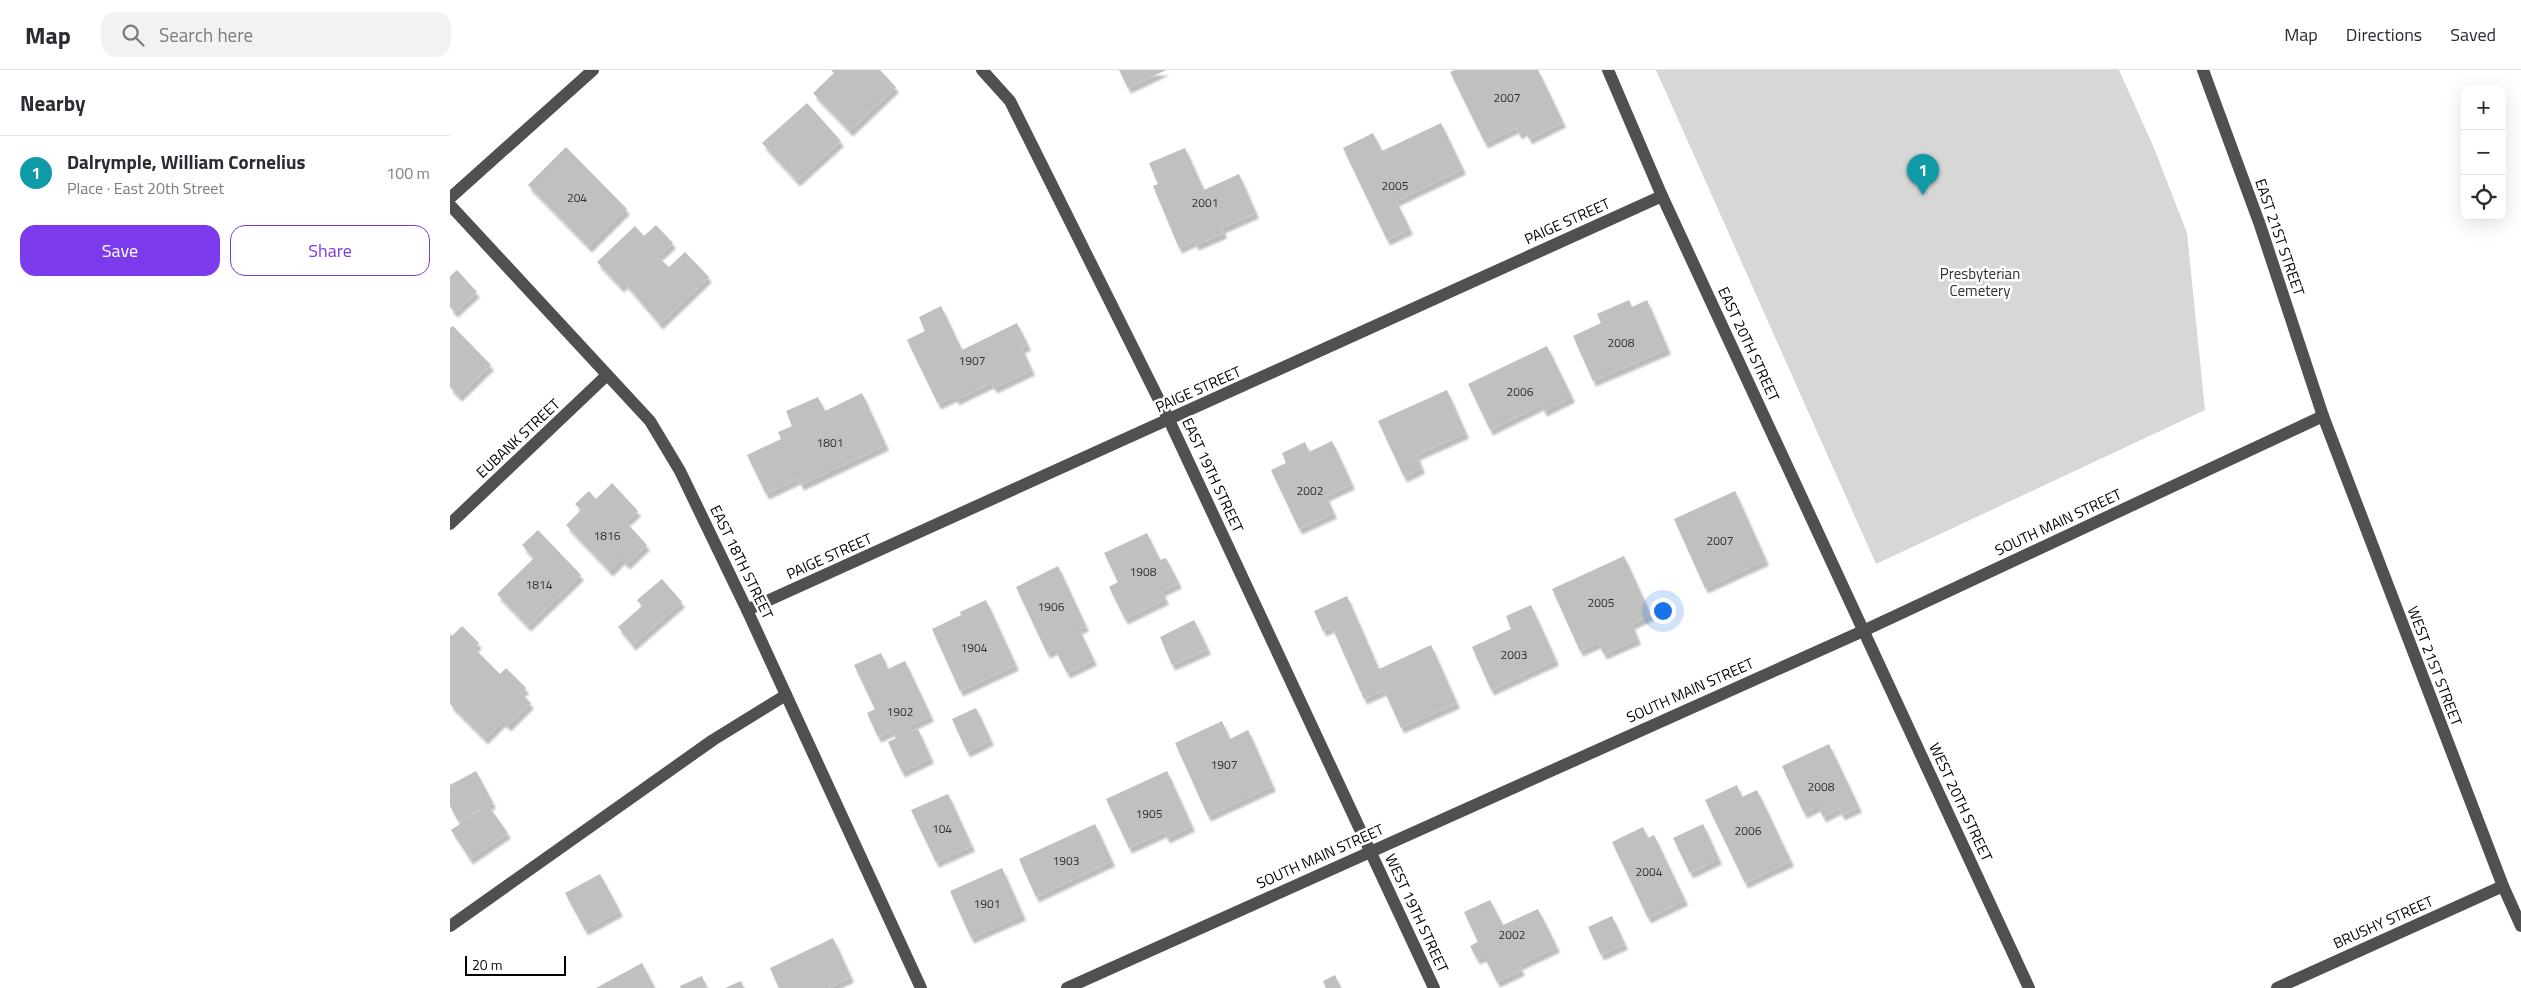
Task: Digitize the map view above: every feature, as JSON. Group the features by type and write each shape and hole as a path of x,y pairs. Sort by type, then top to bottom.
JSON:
{"street":[{"path":"450,198 593,70"},
{"name":"EAST 19TH STREET","path":"982,70 1010,101 1169,420 1370,851"},
{"name":"EAST 20TH STREET","path":"1608,70 1662,196 1863,630"},
{"name":"EAST 21ST STREET","path":"2203,70 2260,225 2323,416"},
{"name":"PAIGE STREET","path":"747,610 1662,196"},
{"name":"EAST 18TH STREET","path":"450,205 650,421 670,455 747,610 921,988"},
{"name":"EUBANK STREET","path":"450,524 607,375"},
{"name":"SOUTH MAIN STREET","path":"1067,988 1863,630 2323,416"},
{"name":"WEST 21ST STREET","path":"2323,416 2503,886 2521,926"},
{"name":"WEST 20TH STREET","path":"1863,630 2029,988"},
{"path":"450,926 712,740 786,695"},
{"name":"WEST 19TH STREET","path":"1370,851 1434,988"},
{"name":"BRUSHY STREET","path":"2277,988 2503,886"}],"green space":[{"name":"Presbyterian Cemetery","path":"1656,70 2119,70 2154,148 2187,233 2205,410 1876,564"}],"building":[{"path":"831,70 880,70 896,87 850,131 813,93 834,73"},
{"path":"1119,70 1166,70 1128,88"},
{"path":"1455,70 1538,70 1563,122 1529,139 1525,130 1519,134 1516,128 1485,143 1450,72"},
{"path":"807,103 841,141 797,181 762,143"},
{"path":"1441,123 1463,169 1396,201 1410,229 1387,240 1343,148 1373,133 1382,151"},
{"path":"566,147 627,209 589,247 528,185"},
{"path":"1185,148 1204,190 1239,174 1256,213 1222,228 1224,233 1196,245 1194,241 1179,248 1153,186 1158,184 1149,163"},
{"path":"656,225 673,243 658,257 669,267 685,252 709,277 660,324 625,283 621,287 597,262 635,226 644,236"},
{"path":"457,270 477,292 455,312 450,307 450,276"},
{"path":"1629,300 1632,307 1647,300 1668,349 1593,381 1573,336 1601,323 1597,314"},
{"path":"941,306 962,350 1017,323 1028,345 1022,348 1032,370 994,388 991,383 956,400 955,396 938,404 907,340 925,331 919,317"},
{"path":"453,326 491,365 459,396 450,387 450,328"},
{"path":"1547,346 1572,397 1544,411 1541,405 1490,430 1468,384"},
{"path":"1447,390 1466,433 1417,455 1422,468 1404,477 1378,421"},
{"path":"862,393 886,445 801,485 798,479 766,494 747,455 781,439 778,432 792,426 786,411 818,397 825,411"},
{"path":"1332,441 1352,484 1326,496 1334,513 1299,529 1271,470 1286,463 1282,453 1305,442 1309,452"},
{"path":"612,483 638,511 626,522 647,545 627,564 622,559 610,571 566,525 581,510 575,504 589,491 596,499"},
{"path":"1735,491 1766,560 1705,588 1674,519"},
{"path":"538,530 581,575 528,626 497,594 534,558 522,545"},
{"path":"1147,533 1160,560 1166,558 1179,583 1162,591 1166,599 1125,619 1109,587 1118,582 1104,553"},
{"path":"1624,556 1651,615 1632,624 1638,639 1604,654 1598,643 1580,651 1552,589"},
{"path":"1058,566 1086,626 1079,629 1094,660 1067,673 1055,649 1047,653 1016,587"},
{"path":"662,579 682,602 633,645 618,627 642,606 637,600"},
{"path":"1347,596 1379,669 1431,645 1457,703 1401,728 1384,690 1364,699 1332,627 1323,631 1314,611"},
{"path":"986,600 1016,665 960,691 932,629 961,615 960,612"},
{"path":"1531,605 1556,660 1491,690 1472,647 1511,629 1506,616"},
{"path":"1194,620 1208,649 1172,665 1160,637"},
{"path":"462,626 479,643 474,648 500,674 506,668 526,688 521,693 531,703 508,726 503,721 485,739 450,704 450,634 452,636"},
{"path":"881,653 888,669 905,661 931,716 910,726 912,731 918,729 931,758 902,772 888,742 896,738 892,731 878,737 867,713 875,709 854,665"},
{"path":"976,708 991,740 967,752 952,719"},
{"path":"1222,721 1230,739 1248,730 1273,786 1208,816 1175,743"},
{"path":"1829,744 1859,807 1842,815 1839,809 1823,817 1818,806 1804,813 1782,766"},
{"path":"476,771 493,803 458,821 450,806 450,785"},
{"path":"1167,771 1192,826 1167,838 1164,832 1129,848 1106,799"},
{"path":"1737,785 1742,797 1757,790 1791,861 1745,883 1705,800"},
{"path":"948,794 972,846 936,862 911,810"},
{"path":"488,805 508,833 470,859 451,830"},
{"path":"1095,824 1112,861 1036,897 1019,859"},
{"path":"1703,824 1719,859 1690,873 1673,838"},
{"path":"1643,827 1648,838 1654,835 1685,900 1648,918 1612,842"},
{"path":"1002,868 1023,915 971,938 950,891"},
{"path":"600,874 620,911 585,930 565,893"},
{"path":"1490,900 1503,925 1538,909 1557,947 1519,965 1522,970 1497,982 1484,956 1477,959 1470,946 1478,942 1464,912"},
{"path":"1612,916 1625,944 1601,955 1588,927"},
{"path":"833,938 851,977 828,988 779,988 770,968"},
{"path":"642,963 655,988 596,988"},
{"path":"1335,975 1341,988 1326,988 1323,981"},
{"path":"702,976 707,988 681,988 680,986"},
{"path":"741,981 744,988 725,988"}],"place":[{"name":"Dalrymple, William Cornelius","path":"1923,195"}]}
